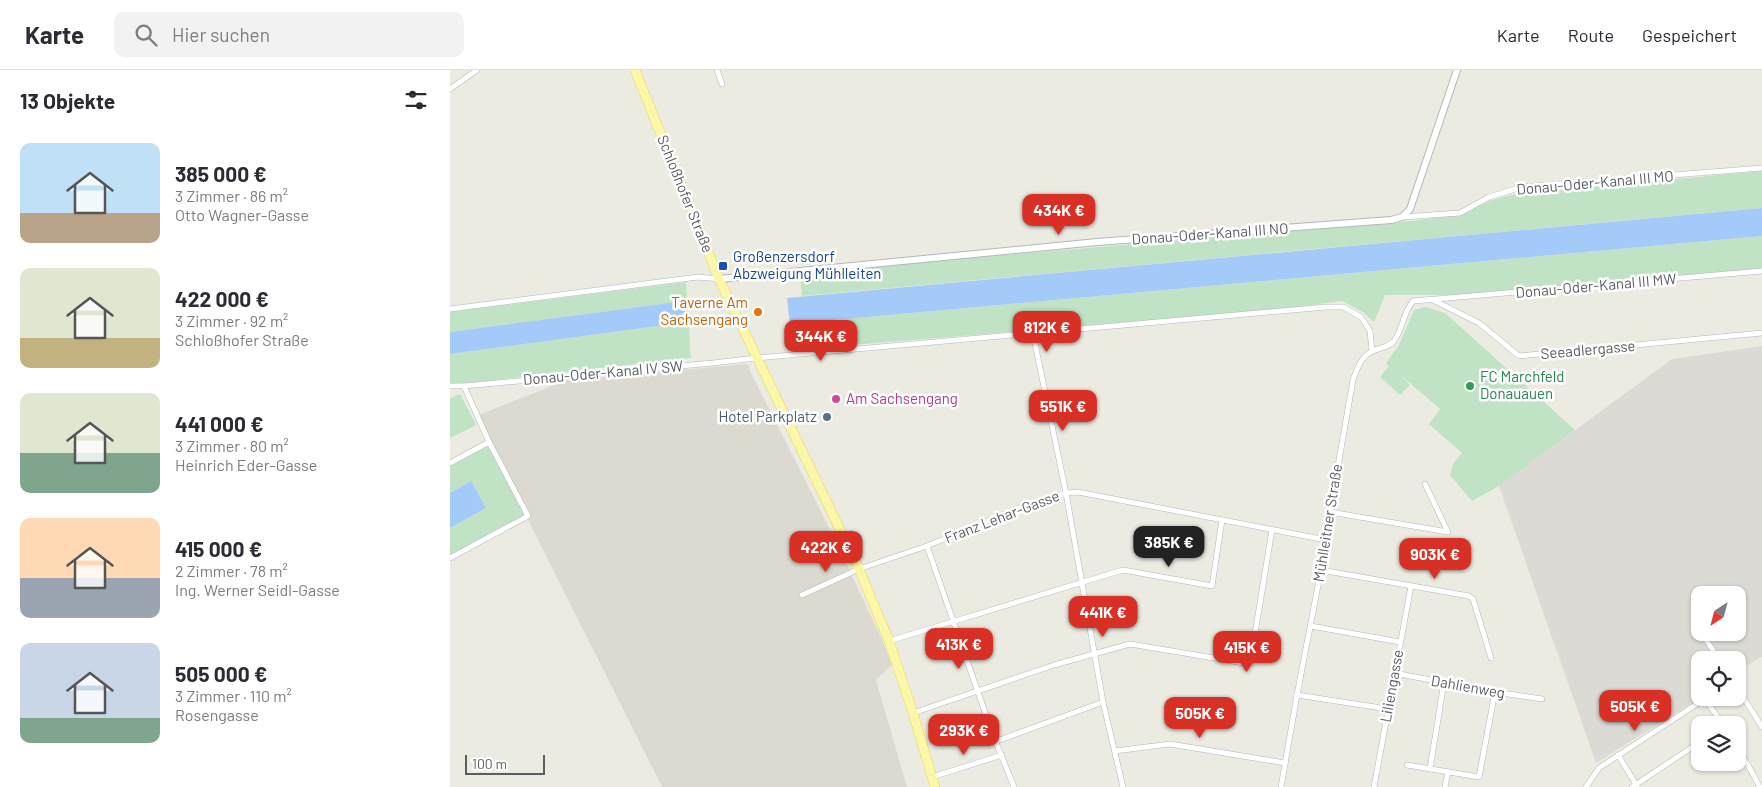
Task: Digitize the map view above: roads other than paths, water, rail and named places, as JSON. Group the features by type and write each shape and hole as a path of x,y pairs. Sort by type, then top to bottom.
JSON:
{"main road":[{"name":"Schloßhofer Straße","path":"635,70 719,279 859,569 889,641 935,787"}],"street":[{"path":"450,89 477,70"},
{"path":"717,70 722,84"},
{"path":"1402,217 1410,209 1415,197 1457,70"},
{"name":"Donau-Oder-Kanal III MO","path":"1402,217 1460,213 1489,197 1522,186 1762,168"},
{"name":"Donau-Oder-Kanal III NO","path":"719,279 1097,242 1392,220 1402,217"},
{"name":"Donau-Oder-Kanal III MW","path":"1430,298 1464,298 1762,271"},
{"path":"450,309 698,277 719,279"},
{"name":"Seeadlergasse","path":"1430,298 1480,323 1519,356 1762,334"},
{"name":"Mühlleitner Straße","path":"1281,787 1321,570 1353,380 1359,363 1372,351 1386,348 1394,340 1407,307 1413,301 1430,298"},
{"name":"Donau-Oder-Kanal IV SW","path":"450,386 884,346 1343,307 1361,317 1370,331 1372,351"},
{"path":"1034,334 1066,493 1103,702 1123,787"},
{"path":"450,558 528,516 464,386"},
{"path":"450,463 490,442"},
{"path":"1330,512 1448,532 1425,484"},
{"name":"Franz Lehar-Gasse","path":"802,595 859,569 927,546 1022,507 1066,493 1078,492 1326,540"},
{"path":"889,641 1123,570 1212,586 1222,520"},
{"path":"913,713 1095,652 1130,644 1250,664 1272,530"},
{"path":"927,546 978,692 1014,787"},
{"path":"1321,570 1469,596 1473,599 1492,658"},
{"name":"Liliengasse","path":"1374,787 1411,586"},
{"path":"1311,626 1400,642"},
{"name":"Dahlienweg","path":"1394,673 1542,699"},
{"path":"1430,769 1444,682"},
{"path":"1406,765 1479,778 1495,692"},
{"path":"1297,695 1388,709"},
{"path":"997,741 1103,702"},
{"path":"1746,702 1762,727"},
{"path":"1586,787 1599,768 1694,706"},
{"path":"1115,751 1170,744 1286,763"},
{"path":"1618,755 1635,786 1691,748"},
{"path":"932,777 1002,755"},
{"path":"1746,762 1760,787"},
{"path":"1445,787 1448,772"}],"water":[{"path":"1762,208 1762,236 790,324 787,298"},
{"path":"685,301 687,322 450,354 450,332"},
{"path":"471,481 486,508 450,528 450,493"}],"place":[{"name":"Großenzersdorf Abzweigung Mühlleiten","path":"723,266"},
{"name":"Taverne Am Sachsengang","path":"758,312"},
{"name":"FC Marchfeld Donauauen","path":"1470,386"},
{"name":"Am Sachsengang","path":"836,399"},
{"name":"Hotel Parkplatz","path":"827,417"}]}
